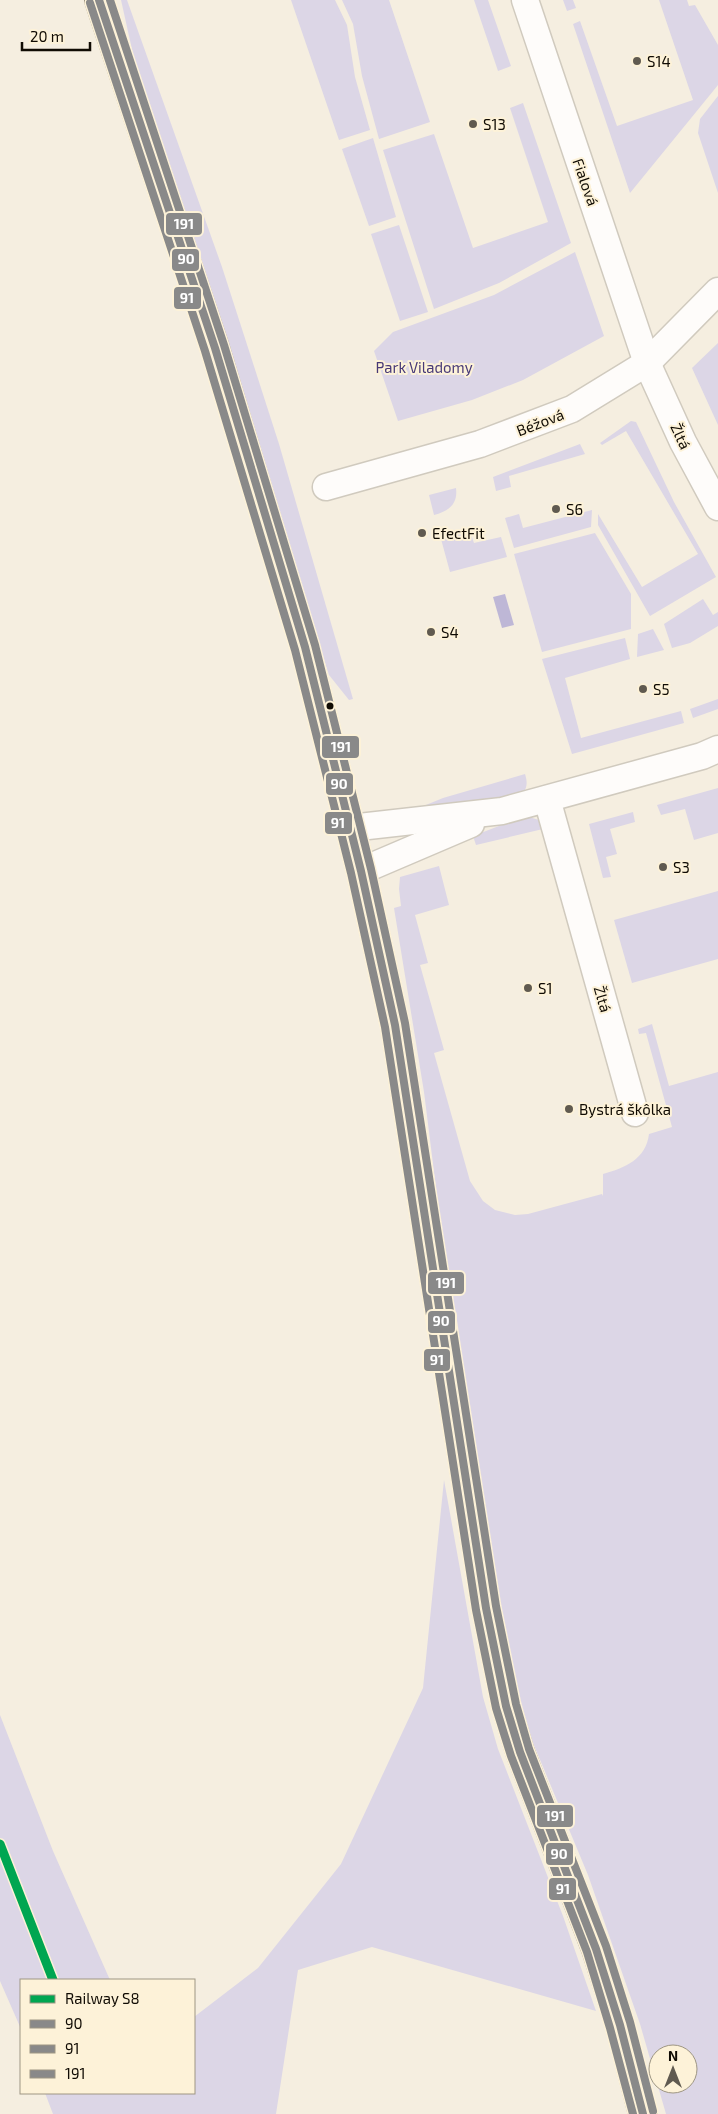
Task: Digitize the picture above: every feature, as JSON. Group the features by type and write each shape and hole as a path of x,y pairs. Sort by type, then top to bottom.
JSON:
{"main road":[{"path":"100,0 169,204 255,477 304,647 350,828 395,1025 486,1608 506,1706 520,1752 596,1949 620,2025 643,2114"}],"street":[{"name":"Fialová","path":"525,0 647,363"},
{"name":"Béžová","path":"326,487 480,444 572,409 647,363 718,291"},
{"name":"Žltá","path":"647,363 683,442 718,507"},
{"path":"360,871 502,811 702,756 718,749"},
{"name":"Žltá","path":"547,799 635,1113"},
{"path":"350,828 502,811"}],"green space":[{"path":"121,0 127,0 222,267 279,444 353,699 349,700 329,675 133,54"},
{"path":"291,0 335,0 347,25 355,77 370,130 339,140"},
{"path":"342,0 389,0 430,122 379,139 362,76 353,24"},
{"path":"474,0 488,0 511,66 498,71"},
{"path":"563,0 573,0 576,8 567,11"},
{"path":"659,0 687,0 689,6 695,5 718,45 718,85 630,193 573,24 580,21 617,126 693,100"},
{"path":"718,96 718,193 698,133 700,119"},
{"path":"523,103 571,243 499,283 434,309 383,150 434,134 473,248 548,222 510,108"},
{"path":"373,138 396,217 369,226 342,149"},
{"path":"399,225 428,312 400,321 371,234"},
{"name":"Park Viladomy","path":"575,252 604,336 523,380 472,400 398,421 374,351 393,332 494,295"},
{"path":"718,343 718,425 692,368"},
{"path":"631,421 636,422 674,502 716,577 650,616 598,525 598,514 642,587 698,554 626,431 602,445 600,443"},
{"path":"580,444 585,454 509,476 511,487 496,491 493,477"},
{"path":"456,488 454,503 448,509 434,515 429,495"},
{"path":"592,510 591,527 514,548 505,518 519,514 523,528"},
{"path":"470,532 474,543 501,537 507,557 450,572 441,539"},
{"path":"595,533 631,594 631,629 542,652 514,554"},
{"path":"703,599 713,615 718,612 718,626 690,643 672,648 664,624"},
{"path":"653,629 664,650 637,657 638,634"},
{"path":"625,638 630,659 565,678 581,738 681,711 684,723 572,754 542,659"},
{"path":"718,699 718,709 693,718 690,709"},
{"path":"525,774 526,788 523,792 516,795 490,801 421,807 443,798"},
{"path":"718,788 718,833 694,840 685,809 661,815 657,805"},
{"path":"633,812 635,822 610,829 617,854 606,857 611,877 603,878 589,824"},
{"path":"529,817 539,820 543,829 476,845 473,836 520,818"},
{"path":"439,866 449,905 415,915 428,963 420,965 444,1050 434,1053 470,1181 483,1201 495,1210 515,1215 528,1214 602,1194 603,1196 603,1174 619,1169 639,1156 644,1150 649,1134 672,1127 646,1033 639,1034 638,1029 652,1024 669,1086 718,1072 718,2114 666,2114 660,2094 698,2094 698,2044 648,2044 648,2052 588,1875 516,1702 490,1565 455,1339 424,1092 394,908 401,906 400,877"},
{"path":"718,891 718,959 632,983 614,920"},
{"path":"444,1480 483,1697 498,1749 563,1916 596,2011 372,1947 298,1970 276,2114 53,2114 45,2094 195,2094 195,2016 258,1968 341,1864 423,1688"},
{"path":"0,1715 53,1851 110,1979 20,1979 20,2027 0,1981"}],"shaded area":[{"path":"505,594 514,625 502,628 493,597"}],"rail line":[{"name":"S8","path":"0,1844 53,1979"}],"transit line":[{"name":"90","path":"99,0 215,348 305,647 361,871 395,1025 486,1608 506,1706 520,1752 596,1949 620,2025 643,2114"},
{"name":"191","path":"110,0 224,345 315,645 371,869 405,1023 496,1606 516,1704 529,1749 606,1946 630,2022 653,2111"},
{"name":"91","path":"90,3 205,351 295,650 351,873 385,1027 476,1610 496,1708 511,1756 587,1952 633,2114"}],"place":[{"name":"S14","path":"637,61"},
{"name":"S13","path":"473,124"},
{"name":"S6","path":"556,509"},
{"name":"EfectFit","path":"422,533"},
{"name":"S4","path":"431,632"},
{"name":"S5","path":"643,689"},
{"name":"S3","path":"663,867"},
{"name":"S1","path":"528,988"},
{"name":"Bystrá škôlka","path":"569,1109"}]}
